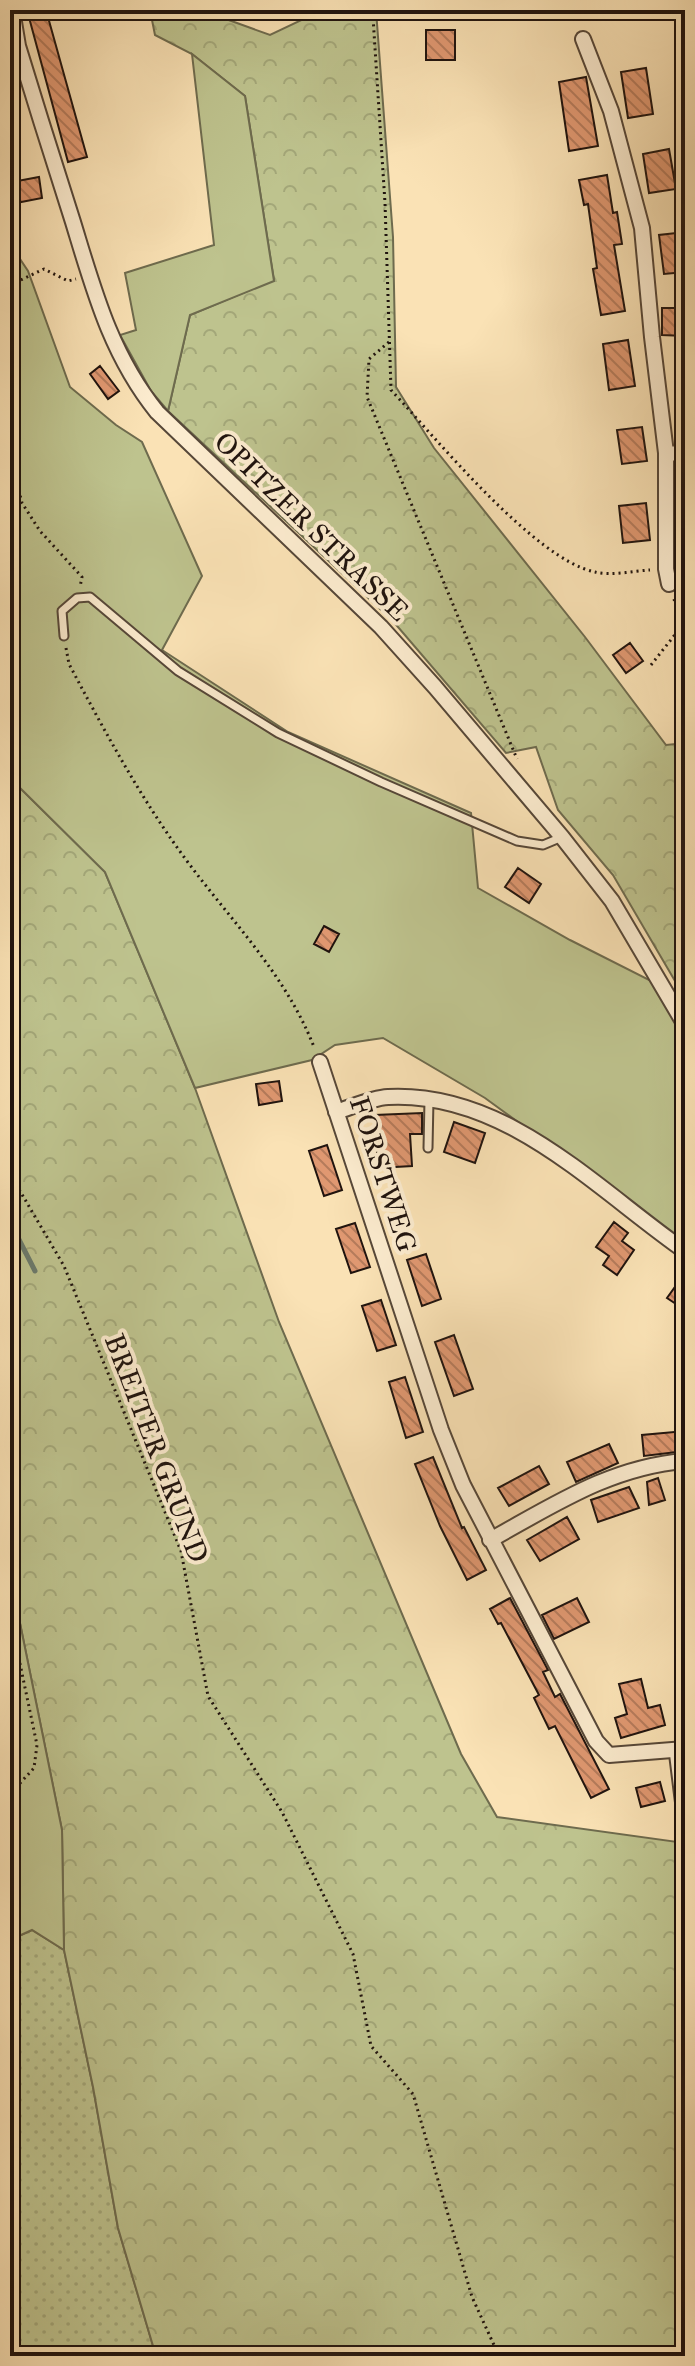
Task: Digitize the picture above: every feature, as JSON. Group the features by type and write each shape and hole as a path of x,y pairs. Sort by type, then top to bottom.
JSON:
{"street":[{"name":"OPITZER STRASSE","path":"12,10 18,46 89,274 114,343 135,384 157,412 381,627 562,837 612,901 685,1025"},
{"path":"583,39 611,111 642,228 666,453 666,569 669,584"},
{"path":"666,453 685,454"},
{"name":"FORSTWEG","path":"320,1062 441,1430 490,1540 596,1741 609,1755 679,1749"},
{"path":"336,1112 384,1097 429,1098 483,1112 542,1144 685,1251"},
{"path":"490,1540 608,1477 643,1467 685,1461"}],"lane":[{"path":"669,584 685,583"},
{"path":"64,636 62,611 84,596 97,601 178,671 278,733 517,841 543,845 562,837"},
{"path":"428,1148 429,1098"},
{"path":"679,1749 685,1847"}],"path":[{"path":"373,10 385,203 391,390 501,508 562,560 596,573 666,569"},
{"path":"373,17 413,10"},
{"path":"10,285 44,269 68,281 89,274"},
{"path":"389,342 369,359 367,397 519,764"},
{"path":"10,455 22,503 40,531 82,577 77,598"},
{"path":"669,584 685,641"},
{"path":"651,665 681,627"},
{"path":"64,636 69,664 99,720 184,857 281,981 305,1023 320,1062"},
{"name":"BREITER GRUND","path":"10,1174 64,1266 181,1551 208,1696 282,1812 353,1954 371,2046 413,2094 472,2297 499,2356"},
{"path":"10,1616 37,1745 34,1768 10,1794"}],"green space":[{"path":"150,10 201,10 270,35 308,17 307,10 376,10 393,237 396,387 434,448 585,637 666,745 685,743 685,998 613,875 558,810 536,747 506,753 392,620 168,411 190,315 274,280 245,96 192,54 155,35"},
{"path":"192,54 245,96 274,281 190,315 168,411 151,391 120,335 136,330 125,273 214,245"},
{"path":"10,244 28,271 70,387 142,442 202,576 162,650 288,732 471,813 478,888 570,940 685,998 685,1244 485,1098 383,1038 335,1045 312,1060 195,1088 105,872 10,778"},
{"path":"10,778 105,872 195,1088 279,1322 461,1754 497,1817 685,1843 685,2356 156,2356 118,2228 64,1950 62,1830 10,1574"},
{"path":"10,1574 62,1830 64,1950 32,1930 10,1940"},
{"path":"32,1930 64,1950 118,2228 156,2356 10,2356 10,1940"}],"building":[{"path":"27,10 46,10 87,157 68,162"},
{"path":"426,30 455,30 455,60 426,60"},
{"path":"646,68 653,114 628,118 621,72"},
{"path":"586,77 598,146 569,151 559,82"},
{"path":"669,149 676,189 649,193 643,154"},
{"path":"607,175 622,244 614,245 625,311 601,315 593,269 597,268 588,204 584,205 579,180"},
{"path":"39,177 42,198 16,203 12,182"},
{"path":"685,232 685,272 664,274 659,235"},
{"path":"662,308 685,308 685,336 662,335"},
{"path":"628,340 635,386 609,390 603,344"},
{"path":"100,366 119,391 108,399 90,374"},
{"path":"642,427 647,461 622,464 617,430"},
{"path":"646,503 650,540 623,543 619,506"},
{"path":"630,643 643,661 626,673 613,655"},
{"path":"518,868 541,884 529,903 505,887"},
{"path":"324,926 339,934 329,952 314,944"},
{"path":"279,1081 282,1101 259,1105 256,1084"},
{"path":"422,1113 422,1134 410,1134 412,1166 378,1168 375,1115"},
{"path":"454,1122 485,1133 475,1163 444,1152"},
{"path":"327,1145 342,1190 324,1196 309,1151"},
{"path":"614,1222 628,1233 622,1241 634,1250 617,1275 603,1265 609,1256 596,1247"},
{"path":"355,1223 370,1267 351,1273 336,1229"},
{"path":"426,1254 441,1299 422,1306 407,1260"},
{"path":"685,1273 685,1310 667,1298"},
{"path":"381,1300 396,1345 377,1351 362,1306"},
{"path":"454,1335 473,1389 454,1396 435,1342"},
{"path":"405,1377 423,1432 406,1438 389,1382"},
{"path":"685,1431 685,1451 644,1456 642,1435"},
{"path":"609,1444 618,1463 576,1482 567,1462"},
{"path":"433,1457 462,1528 486,1570 467,1580 440,1526 415,1464"},
{"path":"539,1466 549,1484 509,1506 498,1488"},
{"path":"658,1478 665,1500 649,1505 647,1482"},
{"path":"629,1487 639,1508 598,1522 591,1500"},
{"path":"567,1517 579,1539 540,1561 527,1540"},
{"path":"510,1598 548,1670 543,1672 555,1697 560,1694 609,1789 591,1798 555,1726 549,1729 534,1698 539,1695 501,1623 498,1624 490,1609"},
{"path":"577,1598 589,1622 554,1639 542,1615"},
{"path":"641,1679 648,1708 660,1705 665,1725 621,1738 615,1718 627,1714 619,1684"},
{"path":"660,1782 665,1801 641,1807 636,1788"}],"waterway":[{"path":"10,1222 35,1271"}]}
